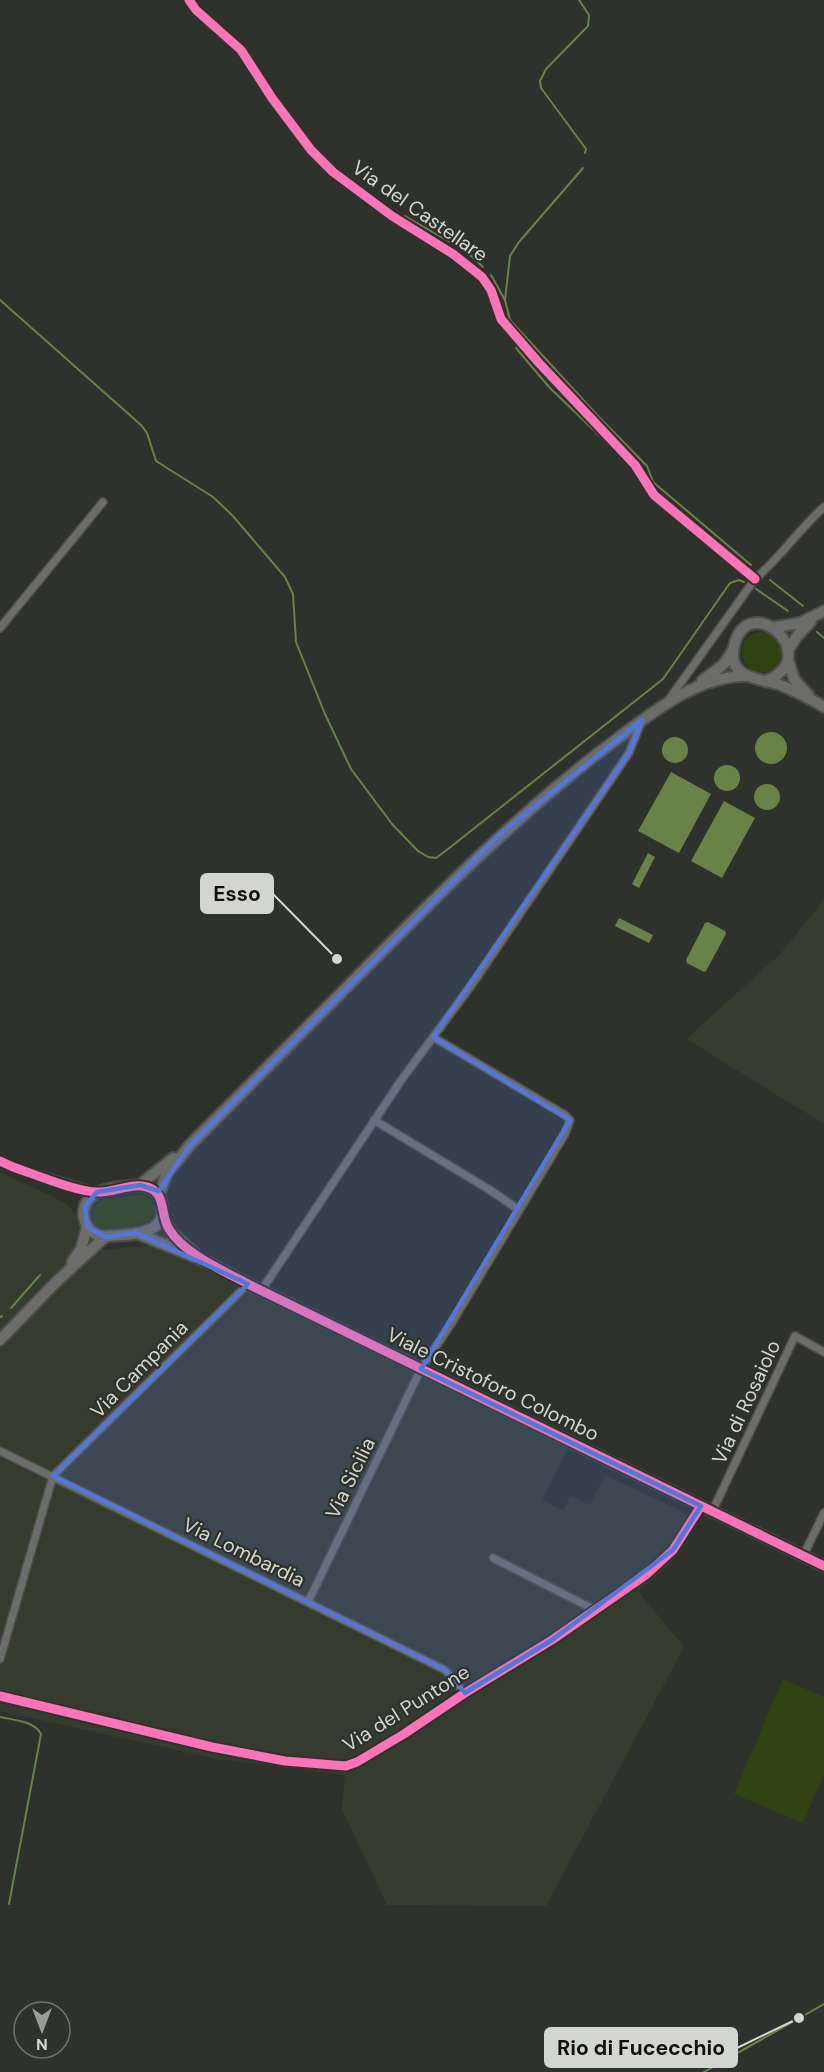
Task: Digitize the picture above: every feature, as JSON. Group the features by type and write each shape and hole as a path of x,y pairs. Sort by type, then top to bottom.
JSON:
{"main road":[{"path":"776,627 800,622 823,612"},
{"path":"813,700 794,678 789,663 791,646 806,626 823,612"},
{"path":"140,1185 190,1145 500,834 590,759 724,664 738,636 747,627 761,623 776,627 784,633 791,646"},
{"path":"733,650 735,662 746,676 757,680 768,680 824,707"},
{"path":"768,680 783,672 789,663"},
{"path":"688,691 724,678 746,676"},
{"path":"159,1195 168,1173 190,1145"},
{"path":"140,1185 152,1189 159,1195 162,1205 162,1215 151,1230 105,1237 94,1234 87,1227 84,1221 85,1206 89,1198 97,1192 140,1185"},
{"name":"Viale Cristoforo Colombo","path":"162,1215 170,1231 207,1262"},
{"path":"56,1282 81,1249 87,1227"},
{"name":"Viale Cristoforo Colombo","path":"136,1233 207,1262 261,1291 824,1566"},
{"path":"0,1340 56,1282 105,1237"}],"street":[{"name":"Via del Castellare","path":"189,0 196,10 241,50 272,98 311,150 333,172 392,216 453,254 482,277 491,290 501,319 538,363 635,465 654,495 755,579"},
{"path":"0,628 102,502"},
{"path":"667,703 755,579 770,566 804,524 824,507"},
{"path":"261,1291 374,1120 471,986 629,753 642,720"},
{"name":"Via Sicilia","path":"308,1602 421,1369 451,1324 565,1134 570,1120 433,1037"},
{"path":"374,1120 519,1210"},
{"path":"0,1161 97,1192"},
{"name":"Via Campania","path":"53,1476 248,1284"},
{"name":"Via di Rosaiolo","path":"712,1512 795,1336 824,1352"},
{"name":"Via Lombardia","path":"0,1451 445,1670 465,1692"},
{"path":"0,1659 53,1476"},
{"name":"Via del Puntone","path":"0,1696 212,1747 285,1761 346,1766 357,1762 404,1734 465,1692 552,1640 647,1574 673,1550 701,1506"},
{"path":"803,1556 824,1513"},
{"path":"493,1558 595,1610"}],"highlighted area":[{"path":"642,720 629,753 433,1037 570,1120 421,1369 701,1506 673,1550 552,1640 465,1693 445,1670 53,1476 248,1284 136,1233 105,1237 87,1227 85,1206 97,1192 140,1185 159,1191 190,1145 500,834"}],"shaded area":[{"path":"762,632 770,633 776,638 781,644 781,660 776,666 770,671 762,672 754,671 748,666 743,660 742,652 743,644 748,638 754,633"},
{"path":"771,732 782,737 787,748 782,759 771,764 760,759 755,748 760,737"},
{"path":"675,737 684,741 688,750 684,759 675,763 666,759 662,750 666,741"},
{"path":"727,765 736,769 740,778 736,787 727,791 718,787 714,778 718,769"},
{"path":"671,772 711,794 679,853 638,831"},
{"path":"767,784 776,788 780,797 776,806 767,810 758,806 754,797 758,788"},
{"path":"724,801 755,818 722,878 691,861"},
{"path":"648,853 655,857 639,888 632,884"},
{"path":"824,900 824,1124 686,1039 779,955"},
{"path":"619,918 653,935 649,943 615,926"},
{"path":"708,922 725,931 726,934 704,972 687,963 686,960 705,923"},
{"path":"0,1172 66,1203 77,1216 81,1235 104,1250 158,1244 570,1444 542,1500 563,1510 570,1496 590,1505 605,1475 698,1519 673,1560 638,1591 684,1647 546,1906 387,1905 342,1809 345,1775 217,1759 0,1711"},
{"path":"140,1194 149,1198 154,1205 151,1218 147,1222 112,1229 99,1227 94,1223 93,1208 100,1200"},
{"path":"783,1679 824,1697 824,1774 803,1823 734,1794"}],"waterway":[{"path":"579,0 589,15 588,26 546,69 540,81 541,88 586,149 585,153"},
{"path":"505,300 510,256 519,242 583,168"},
{"path":"405,216 467,252 483,267"},
{"path":"491,275 505,300 510,320 647,466 653,482 751,565"},
{"path":"0,300 141,425 147,433 156,461 213,497 232,515 285,577 293,594 296,642 325,714 351,769 392,824 418,851 428,857 436,858 448,849 663,679 730,583 739,580 744,582"},
{"path":"516,348 549,387 630,465"},
{"path":"770,580 803,606"},
{"path":"756,589 788,611"},
{"path":"817,632 824,638"},
{"path":"11,1308 40,1275"},
{"path":"0,1717 34,1726 41,1734 9,1904"},
{"path":"704,2072 824,2004"}],"cycle path":[{"path":"189,0 196,10 241,50 272,98 311,150 333,172 392,216 453,254 482,277 491,290 501,319 635,465 654,495 755,579"},
{"path":"0,1161 78,1189 97,1192 132,1186 152,1189 159,1197 169,1229 176,1238 194,1254 216,1267 824,1566"},
{"path":"0,1696 212,1747 285,1761 346,1766 357,1762 404,1734 465,1693 552,1640 647,1574 673,1550 701,1506"}],"place":[{"name":"Esso","path":"337,959"},
{"name":"Rio di Fucecchio","path":"799,2018"}]}
